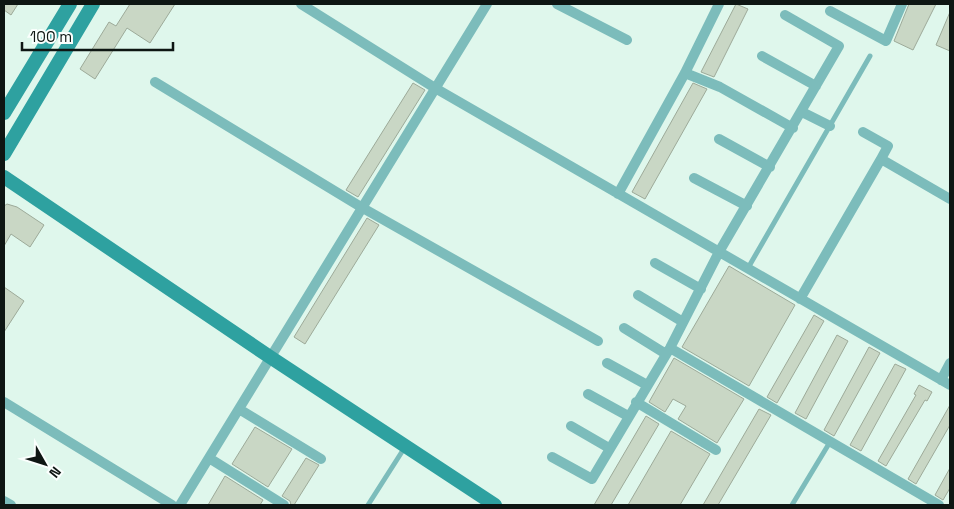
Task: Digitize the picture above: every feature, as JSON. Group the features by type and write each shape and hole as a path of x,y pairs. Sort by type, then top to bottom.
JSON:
{"street":[{"path":"4,113 70,4"},
{"path":"4,154 93,4"},
{"path":"300,4 435,88 950,385"},
{"path":"180,505 486,4"},
{"path":"557,4 627,40"},
{"path":"618,194 685,73 719,4"},
{"path":"830,11 886,42 902,4"},
{"path":"552,457 592,479 668,351 719,252 793,128 839,46 784,15"},
{"path":"762,56 816,86"},
{"path":"685,73 720,87 793,128"},
{"path":"155,82 361,207 598,341"},
{"path":"802,112 830,126"},
{"path":"800,299 888,146 863,132"},
{"path":"719,138 770,167"},
{"path":"881,159 950,199"},
{"path":"4,177 270,357 495,505"},
{"path":"694,178 747,206"},
{"path":"655,262 701,289"},
{"path":"638,295 683,322"},
{"path":"624,328 830,441 939,505"},
{"path":"607,363 647,385"},
{"path":"941,380 950,363"},
{"path":"588,394 628,416"},
{"path":"4,402 172,505"},
{"path":"636,402 716,450"},
{"path":"239,409 321,460"},
{"path":"571,426 609,448"},
{"path":"209,458 284,505"},
{"path":"4,501 11,505"}],"lane":[{"path":"748,269 870,56"},
{"path":"792,505 830,441"},
{"path":"368,505 406,446"}],"building":[{"path":"4,4 18,4 11,15 4,10"},
{"path":"130,4 175,4 150,43 127,28 95,79 80,69 109,22 116,26"},
{"path":"736,4 748,9 714,77 701,72"},
{"path":"909,4 936,4 913,50 894,41"},
{"path":"950,12 950,51 936,45"},
{"path":"413,83 425,90 358,197 346,190"},
{"path":"693,83 707,89 645,199 632,192"},
{"path":"7,204 17,207 44,225 30,247 11,234 4,246 4,206"},
{"path":"367,218 379,225 305,344 294,337"},
{"path":"729,266 795,305 749,386 682,347"},
{"path":"4,287 24,301 4,332"},
{"path":"814,315 824,321 777,403 767,397"},
{"path":"837,335 848,341 806,419 795,413"},
{"path":"869,347 880,353 834,436 824,430"},
{"path":"674,358 744,399 717,443 678,419 686,406 673,399 665,412 649,402"},
{"path":"895,364 906,369 861,451 850,445"},
{"path":"919,385 932,392 927,401 925,400 886,466 878,461 916,395 914,394"},
{"path":"950,405 950,425 916,484 908,479"},
{"path":"759,409 771,415 718,505 703,505"},
{"path":"646,416 659,424 611,505 594,505"},
{"path":"255,427 292,449 268,487 232,464"},
{"path":"671,431 710,454 680,505 628,505"},
{"path":"306,458 319,465 294,505 291,505 290,501 282,496"},
{"path":"950,468 950,488 943,500 935,495"},
{"path":"225,476 263,500 260,505 208,505"}]}
